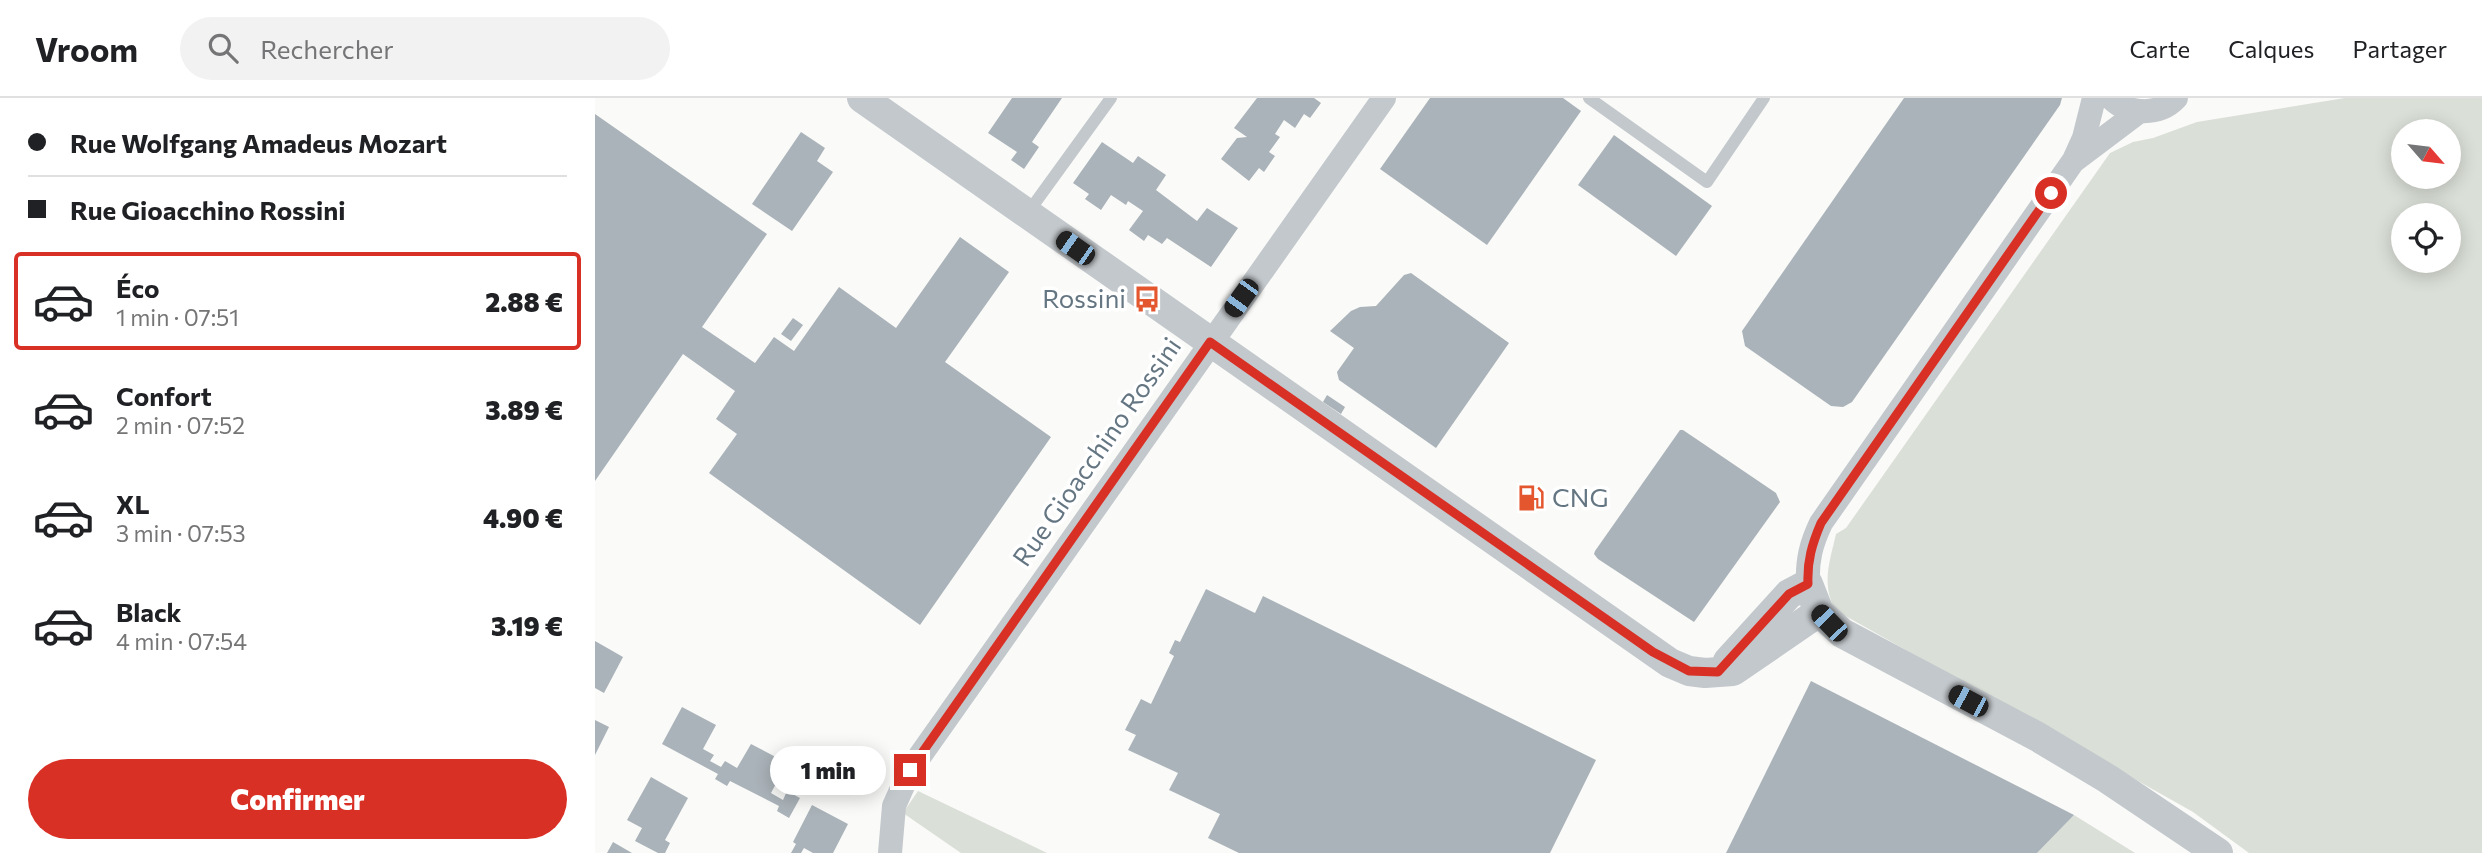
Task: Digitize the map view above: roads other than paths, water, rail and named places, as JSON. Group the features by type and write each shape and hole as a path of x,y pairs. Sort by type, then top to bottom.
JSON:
{"street":[{"path":"862,98 1653,652 1689,671 1733,671 1819,612"},
{"name":"Rue Gioacchino Rossini","path":"890,853 894,806 910,770 1384,98"},
{"path":"2094,98 2084,138 2074,160 1821,523 1807,564 1808,584 1819,612 1842,634 2038,737 2218,853"},
{"path":"2111,98 2127,108 2140,111 2156,110 2180,100"},
{"path":"2074,160 2140,111"},
{"path":"1718,672 1789,594 1808,584"}],"lane":[{"path":"1027,214 1111,98"},
{"path":"1589,98 1707,182 1764,98"}],"place":[{"name":"Rossini","path":"1147,299"},
{"name":"CNG","path":"1531,498"}]}
